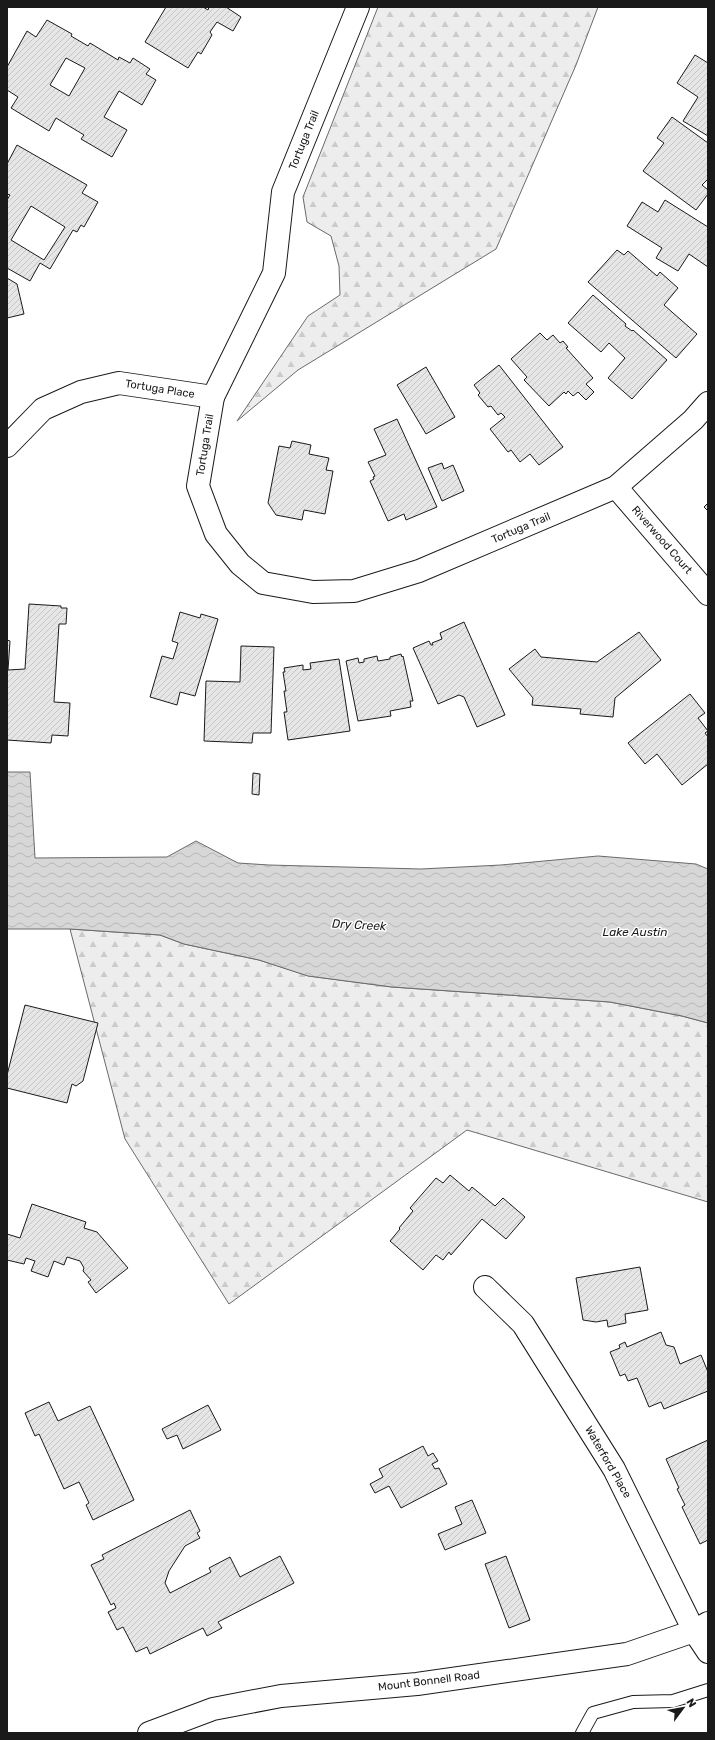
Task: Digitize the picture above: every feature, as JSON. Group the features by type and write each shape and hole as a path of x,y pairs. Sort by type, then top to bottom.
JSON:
{"street":[{"name":"Tortuga Trail","path":"358,7 283,192 274,273 213,397 198,486 216,534 240,564 263,583 313,592 354,591 419,571 616,487 693,420 708,403"},
{"name":"Tortuga Place","path":"7,446 43,409 81,392 119,383 213,397"},
{"name":"Riverwood Court","path":"616,487 708,594"},
{"name":"Waterford Place","path":"485,1287 523,1324 614,1469 701,1627 708,1652"},
{"name":"Mount Bonnell Road","path":"149,1733 213,1709 273,1697 417,1684 627,1654 701,1627"}],"lane":[{"path":"582,1733 593,1713 633,1702 673,1701 708,1690"}],"green space":[{"path":"378,7 598,7 576,65 496,249 298,370 237,421 308,316 340,295 339,266 331,236 307,222 303,197"},
{"path":"70,929 160,935 184,944 259,960 309,976 392,987 610,1002 682,1016 708,1023 708,1202 467,1130 229,1304 125,1139"}],"water":[{"name":"Lake Austin","path":"7,772 30,772 35,858 167,857 196,841 238,863 269,865 421,869 501,865 598,856 696,864 708,869 708,1023 682,1016 610,1002 392,987 308,976 259,960 184,944 160,935 70,929 7,929"}],"building":[{"path":"166,7 203,7 208,10 209,7 226,7 241,17 233,31 217,22 210,32 212,35 201,54 198,52 188,68 145,42"},
{"path":"47,20 72,34 71,36 88,46 90,43 118,60 119,57 130,63 133,58 150,69 146,74 156,80 142,105 119,91 104,117 127,130 112,157 81,139 84,135 56,118 49,131 11,108 18,97 7,90 7,67 27,31 36,37","holes":["66,58 85,68 69,96 50,85"]},
{"path":"695,55 708,63 708,136 683,121 698,97 677,83"},
{"path":"672,117 708,143 708,181 707,180 702,185 708,190 708,194 696,210 643,171 664,143 657,138"},
{"path":"17,145 87,185 82,193 98,202 84,227 81,225 77,232 73,230 50,269 40,263 30,281 7,268 7,200 10,195 7,194 7,164","holes":["31,206 65,227 44,260 11,240"]},
{"path":"665,200 708,227 708,267 689,254 678,271 656,258 662,248 627,226 642,202 658,212"},
{"path":"617,250 624,255 628,251 657,276 660,272 678,288 664,305 697,334 676,358 588,282"},
{"path":"7,278 17,284 24,314 7,318"},
{"path":"593,295 626,324 625,326 632,331 633,330 667,360 632,399 608,378 625,358 609,343 601,352 568,323"},
{"path":"540,333 547,340 553,335 560,343 563,341 568,347 566,348 593,378 586,384 594,392 586,400 578,392 573,396 568,391 566,394 564,392 549,406 524,380 527,377 511,359"},
{"path":"499,365 563,447 539,465 530,454 520,462 511,450 508,452 490,429 505,417 501,413 498,415 491,406 488,407 478,395 480,393 474,385"},
{"path":"426,367 455,417 426,434 397,385"},
{"path":"397,419 437,507 406,520 404,514 388,521 370,481 374,479 373,477 375,476 368,462 386,455 374,429"},
{"path":"292,441 311,445 309,454 329,458 326,470 333,471 325,514 304,510 302,520 276,515 268,503 279,446 290,448"},
{"path":"442,463 444,469 453,465 464,491 442,501 428,468"},
{"path":"708,503 708,511 704,507"},
{"path":"29,604 61,606 61,608 67,608 66,624 59,624 54,702 70,703 68,736 52,735 51,743 7,740 7,640 10,641 8,670 25,669"},
{"path":"180,612 200,618 201,614 218,619 195,696 180,692 177,705 150,697 162,656 173,659 178,643 172,641"},
{"path":"464,622 505,715 477,727 464,697 459,695 438,704 413,648 429,641 431,645 433,645 432,643 442,639 440,633"},
{"path":"639,632 661,660 615,698 613,717 580,714 581,709 532,705 533,698 509,669 535,649 541,657 597,662"},
{"path":"241,646 274,647 271,733 253,733 252,743 204,741 206,681 240,682"},
{"path":"401,654 402,657 403,656 413,701 410,701 411,707 390,711 391,716 358,721 346,661 358,658 359,663 364,662 364,659 377,656 378,661 390,659 390,657"},
{"path":"339,659 350,731 288,740 284,712 287,712 284,691 286,691 283,672 285,672 284,668 303,665 303,670 311,669 310,663"},
{"path":"690,694 705,713 698,718 708,731 705,733 708,737 708,764 682,785 657,754 645,764 628,743"},
{"path":"253,773 260,774 259,795 252,794"},
{"path":"25,1005 98,1023 83,1081 76,1086 72,1084 67,1103 7,1088 7,1075"},
{"path":"450,1175 469,1191 472,1187 495,1206 503,1198 525,1217 506,1239 482,1219 451,1255 449,1252 443,1260 436,1255 423,1270 390,1241 413,1211 410,1208 436,1178 443,1183"},
{"path":"32,1204 86,1222 84,1228 97,1232 128,1268 96,1293 88,1282 91,1280 83,1271 84,1268 80,1261 67,1257 64,1265 54,1261 48,1277 31,1271 35,1261 26,1258 24,1264 7,1260 7,1234 20,1238"},
{"path":"640,1267 648,1310 625,1314 626,1323 608,1327 607,1320 596,1322 583,1320 576,1278"},
{"path":"661,1332 666,1345 674,1347 680,1364 701,1355 708,1372 708,1391 664,1409 661,1402 649,1407 637,1378 628,1381 625,1374 620,1376 610,1352 620,1348 619,1345 625,1342 627,1347"},
{"path":"49,1402 58,1421 90,1406 134,1500 93,1520 86,1505 89,1503 79,1482 64,1489 39,1434 35,1436 25,1413"},
{"path":"208,1405 221,1430 183,1449 177,1435 167,1439 162,1429"},
{"path":"708,1440 708,1540 700,1544 682,1507 685,1505 677,1489 679,1488 666,1459"},
{"path":"423,1446 428,1456 433,1453 438,1461 432,1464 435,1469 439,1468 447,1484 401,1508 389,1486 375,1493 370,1484 383,1477 379,1469"},
{"path":"472,1500 486,1533 445,1550 438,1534 462,1524 455,1507"},
{"path":"190,1510 200,1531 197,1533 200,1538 185,1546 169,1571 165,1583 170,1593 211,1572 209,1568 230,1557 240,1577 280,1556 294,1583 218,1622 222,1628 207,1636 203,1628 150,1654 147,1647 136,1652 123,1627 117,1630 108,1612 116,1608 114,1603 111,1605 91,1565 104,1559 102,1555"},
{"path":"506,1556 530,1620 509,1628 485,1564"}],"water label":[{"name":"Dry Creek","path":"359,925"}]}
